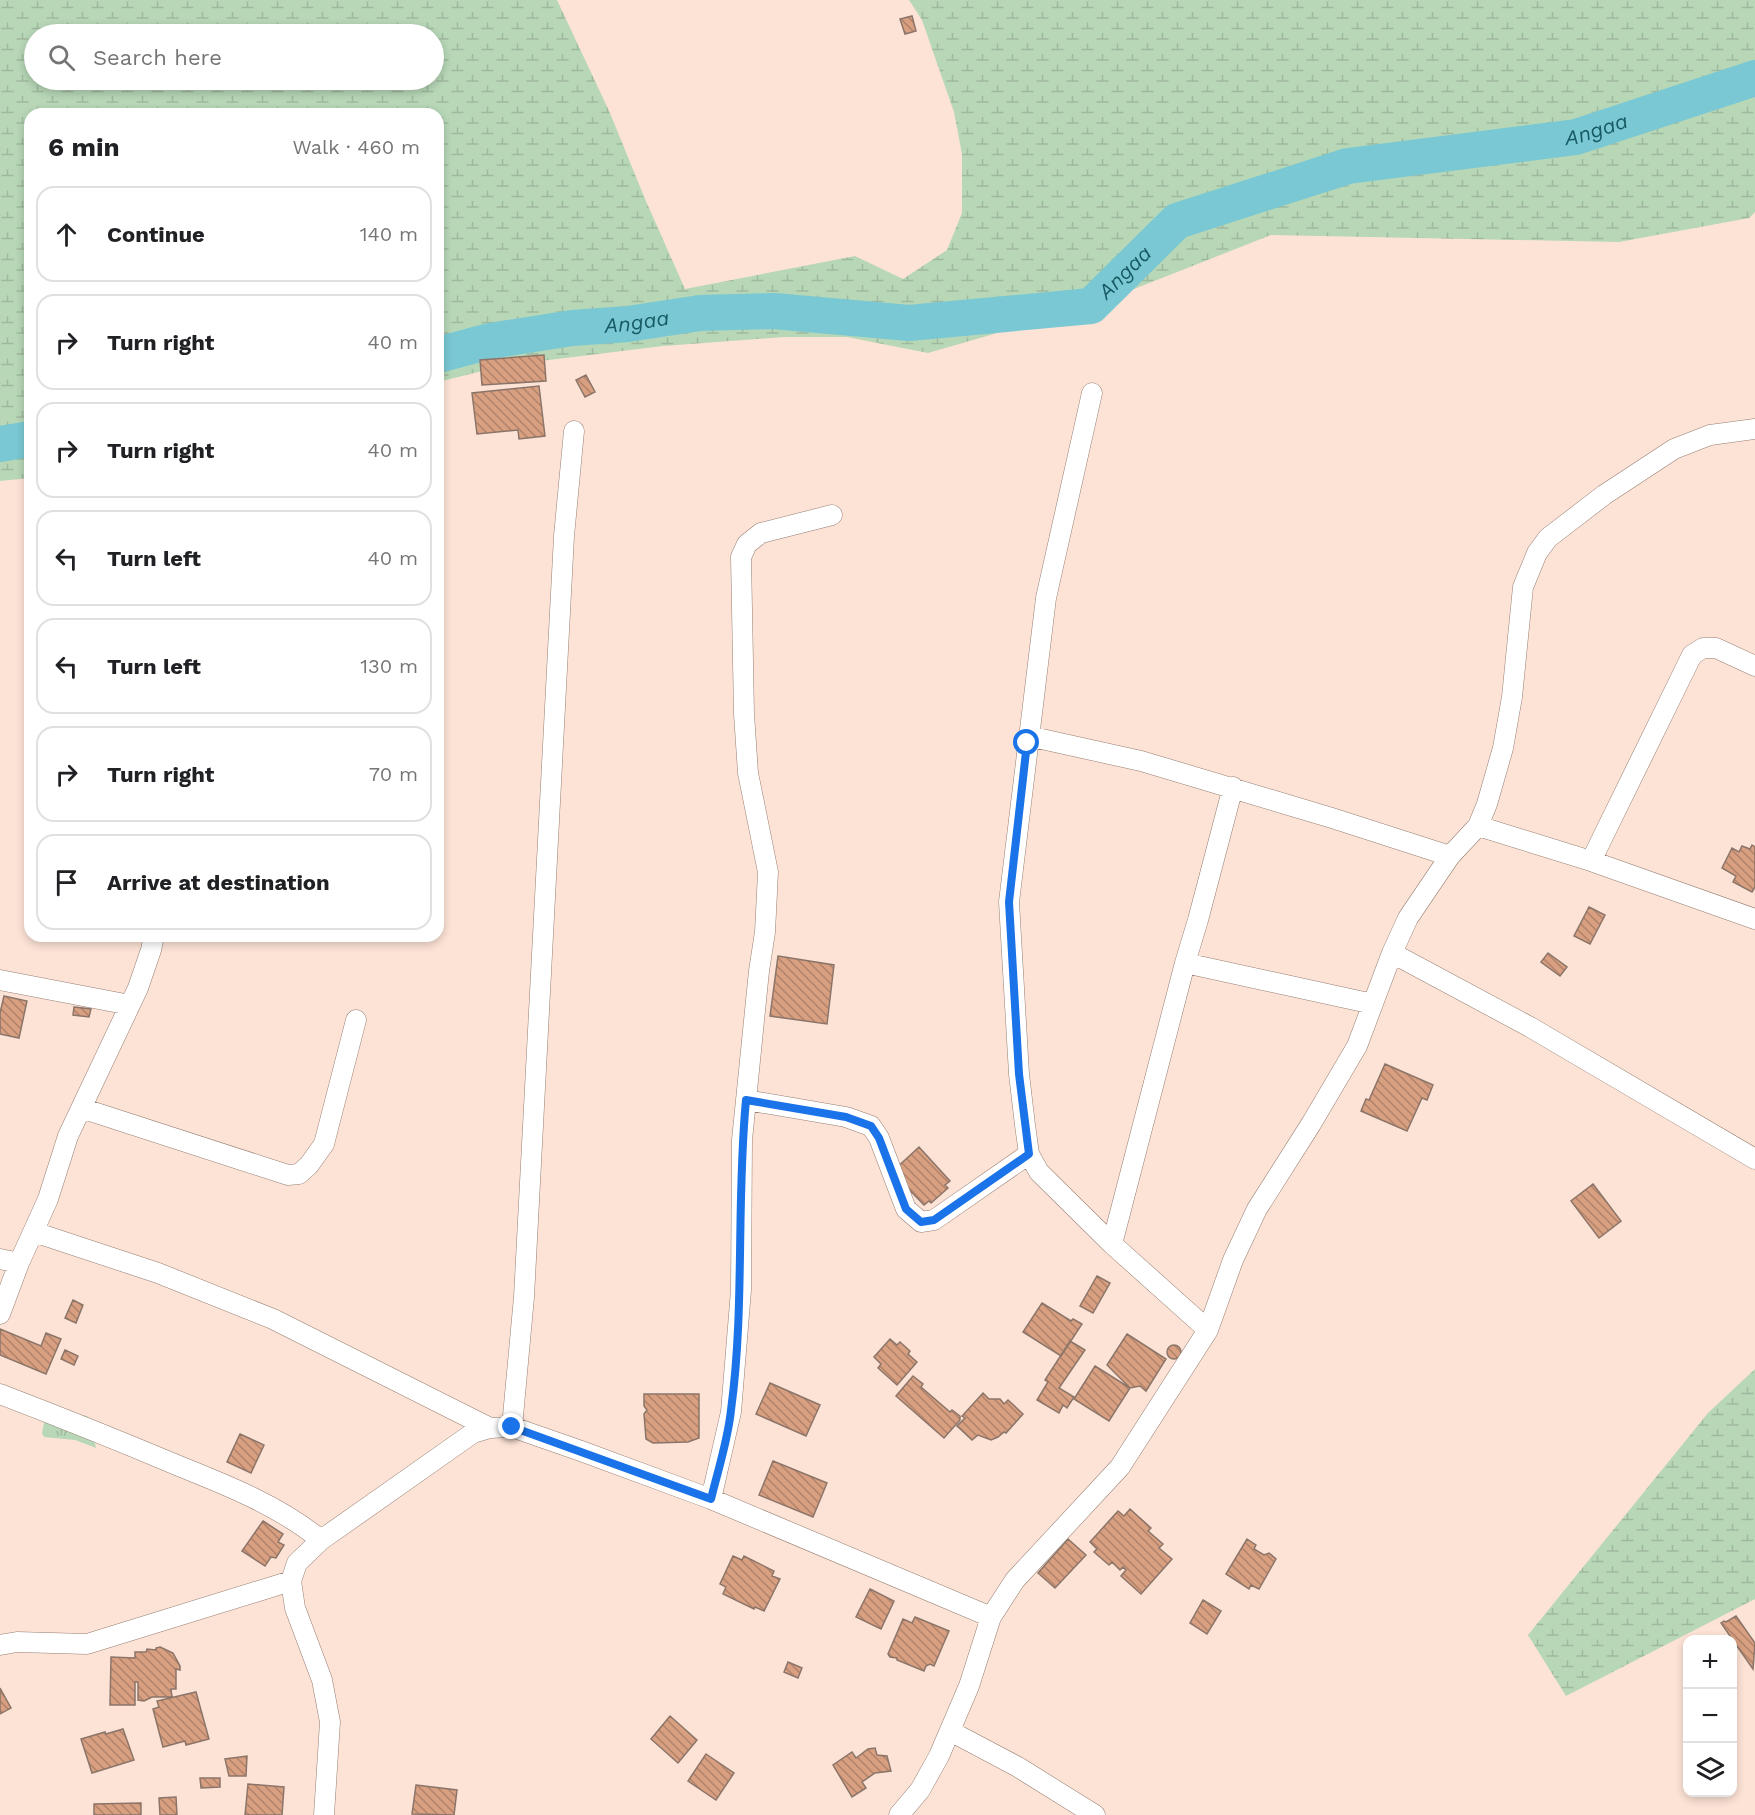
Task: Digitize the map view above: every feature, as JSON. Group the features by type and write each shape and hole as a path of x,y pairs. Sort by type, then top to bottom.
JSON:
{"street":[{"path":"1092,393 1046,598 1009,902 1019,1074 1029,1154 1039,1172 1112,1244 1208,1330"},
{"path":"899,1815 920,1790 939,1756 969,1686 991,1617 1015,1580 1120,1467 1208,1330 1233,1260 1257,1209 1357,1046 1392,953 1408,918 1450,856 1478,826 1503,748 1512,697 1524,587 1537,553 1548,538 1604,495 1674,449 1710,435 1755,429"},
{"path":"512,1427 524,1297 564,536 574,431"},
{"path":"711,1499 731,1412 741,1290 742,1140 765,932 768,872 748,772 744,714 741,557 747,544 761,533 832,515"},
{"path":"1591,861 1692,655 1703,648 1716,648 1755,666"},
{"path":"1028,736 1141,761 1450,856"},
{"path":"1112,1244 1233,788"},
{"path":"1478,826 1591,861 1755,918"},
{"path":"0,1314 10,1261 34,1232 48,1199 68,1136 130,1005 153,942"},
{"path":"1392,953 1530,1027 1755,1159"},
{"path":"1185,963 1373,1004"},
{"path":"0,980 130,1005"},
{"path":"81,1108 288,1175 299,1174 309,1166 324,1144 356,1020"},
{"path":"746,1100 846,1117 871,1126 879,1138 906,1209 921,1222 934,1220 1029,1154"},
{"path":"34,1232 158,1273 273,1319 489,1428"},
{"path":"0,1394 255,1498 299,1522 321,1540"},
{"path":"324,1815 330,1722 322,1680 295,1608 291,1581 297,1563 321,1540 456,1444 473,1433 489,1428 512,1427 711,1499 991,1617"},
{"path":"0,1646 17,1642 87,1644 291,1581"},
{"path":"950,1731 1018,1767 1095,1815"}],"green space":[{"path":"0,0 557,0 610,113 685,289 855,256 903,279 947,250 962,213 962,154 954,112 922,20 909,0 1755,0 1755,212 1749,218 1619,242 1271,235 1091,306 928,353 847,337 784,337 663,346 507,365 444,381 444,108 24,108 24,479 0,481"},
{"path":"1755,1369 1755,1599 1566,1696 1528,1635 1708,1413"},
{"path":"57,1411 87,1416 90,1419 96,1448 75,1440 44,1437 42,1433 45,1418"}],"building":[{"path":"912,16 916,31 905,34 900,19"},
{"path":"544,355 546,381 482,385 480,360"},
{"path":"586,375 595,392 585,397 576,380"},
{"path":"539,386 545,436 519,439 518,430 477,434 472,393"},
{"path":"1752,845 1755,847 1755,887 1752,892 1733,882 1736,876 1722,868 1732,848 1739,852 1742,846 1750,849"},
{"path":"1589,907 1605,915 1590,944 1574,936"},
{"path":"1548,953 1567,967 1560,976 1541,962"},
{"path":"778,956 834,965 827,1024 770,1016"},
{"path":"4,996 27,1001 19,1038 0,1034 0,1013"},
{"path":"74,1007 91,1009 89,1017 73,1015"},
{"path":"1385,1064 1433,1085 1427,1100 1422,1098 1407,1131 1361,1111 1366,1099 1369,1100"},
{"path":"919,1147 950,1181 945,1185 948,1188 931,1203 929,1201 924,1205 892,1172"},
{"path":"1593,1184 1621,1221 1599,1238 1571,1201"},
{"path":"1097,1276 1110,1283 1093,1313 1080,1306"},
{"path":"73,1300 83,1305 76,1323 65,1318"},
{"path":"1042,1303 1071,1321 1073,1319 1082,1324 1061,1356 1023,1332"},
{"path":"0,1329 41,1346 46,1333 61,1339 46,1374 0,1355"},
{"path":"1127,1334 1166,1359 1146,1391 1140,1386 1130,1388 1107,1365"},
{"path":"890,1339 897,1345 900,1342 917,1362 897,1385 878,1368 881,1364 874,1357"},
{"path":"1070,1341 1085,1350 1059,1388 1074,1397 1067,1408 1063,1405 1059,1413 1037,1400 1048,1382 1045,1380"},
{"path":"1171,1345 1177,1345 1181,1352 1177,1359 1171,1359 1167,1355 1167,1349"},
{"path":"65,1350 78,1356 74,1365 61,1359"},
{"path":"1095,1366 1130,1388 1109,1421 1074,1399"},
{"path":"913,1376 923,1384 921,1387 950,1412 952,1410 960,1416 960,1420 944,1438 896,1396"},
{"path":"770,1383 820,1405 806,1436 756,1414"},
{"path":"983,1393 989,1399 1000,1399 1004,1404 1008,1400 1023,1414 1006,1433 991,1440 978,1435 972,1440 957,1426 965,1418 962,1416"},
{"path":"644,1394 699,1394 699,1438 688,1442 653,1443 646,1439 644,1414 647,1410 644,1406"},
{"path":"240,1434 264,1445 251,1473 227,1462"},
{"path":"773,1461 827,1483 813,1517 759,1495"},
{"path":"1130,1509 1151,1528 1148,1531 1163,1544 1159,1548 1172,1559 1141,1594 1121,1576 1126,1570 1123,1567 1120,1570 1112,1562 1109,1565 1094,1552 1097,1549 1090,1542 1118,1511 1124,1516"},
{"path":"263,1521 283,1534 278,1542 284,1545 276,1558 271,1557 265,1566 242,1551"},
{"path":"1068,1539 1086,1555 1055,1588 1038,1573"},
{"path":"1247,1539 1256,1545 1254,1549 1264,1555 1269,1553 1276,1559 1259,1589 1251,1585 1249,1589 1226,1574"},
{"path":"733,1556 742,1560 744,1556 774,1571 772,1576 780,1579 764,1611 755,1607 754,1609 723,1594 726,1587 720,1584"},
{"path":"870,1589 894,1601 881,1629 856,1617"},
{"path":"1203,1600 1221,1611 1207,1634 1190,1623"},
{"path":"1736,1616 1755,1643 1753,1669 1737,1646 1737,1635 1729,1635 1721,1623"},
{"path":"915,1617 949,1631 934,1666 930,1664 926,1666 924,1671 890,1657 888,1654 903,1619 912,1623"},
{"path":"160,1647 173,1653 180,1666 180,1670 176,1669 176,1689 171,1689 172,1697 138,1700 138,1682 135,1682 135,1705 110,1705 111,1657 135,1658 135,1652 146,1652 147,1649 156,1650"},
{"path":"788,1662 802,1668 798,1678 784,1672"},
{"path":"0,1688 11,1708 0,1714"},
{"path":"196,1692 209,1739 186,1745 185,1741 163,1747 153,1709 159,1707 157,1701"},
{"path":"670,1716 697,1740 678,1763 651,1739"},
{"path":"123,1729 134,1760 92,1773 81,1739"},
{"path":"875,1748 877,1755 887,1756 891,1771 875,1773 862,1782 866,1788 852,1797 833,1765 852,1752 856,1758 868,1749"},
{"path":"706,1754 734,1773 716,1800 688,1781"},
{"path":"247,1756 246,1776 229,1776 225,1759"},
{"path":"200,1778 220,1778 220,1787 201,1788"},
{"path":"248,1784 284,1787 282,1815 245,1815"},
{"path":"416,1785 457,1790 454,1815 412,1814"},
{"path":"176,1797 177,1815 160,1815 159,1798"},
{"path":"141,1803 141,1815 94,1815 94,1804"}],"waterway":[{"name":"Angaa","path":"444,353 490,341 572,328 628,324 700,313 774,311 909,323 1091,306 1177,221 1348,166 1576,137 1755,78"},
{"name":"Angaa","path":"0,444 24,440"}],"route":[{"path":"512,1427 711,1499 731,1412 741,1290 742,1140 746,1100 846,1117 871,1126 879,1138 906,1209 921,1222 934,1220 1029,1154 1019,1074 1009,902 1027,743"}]}
